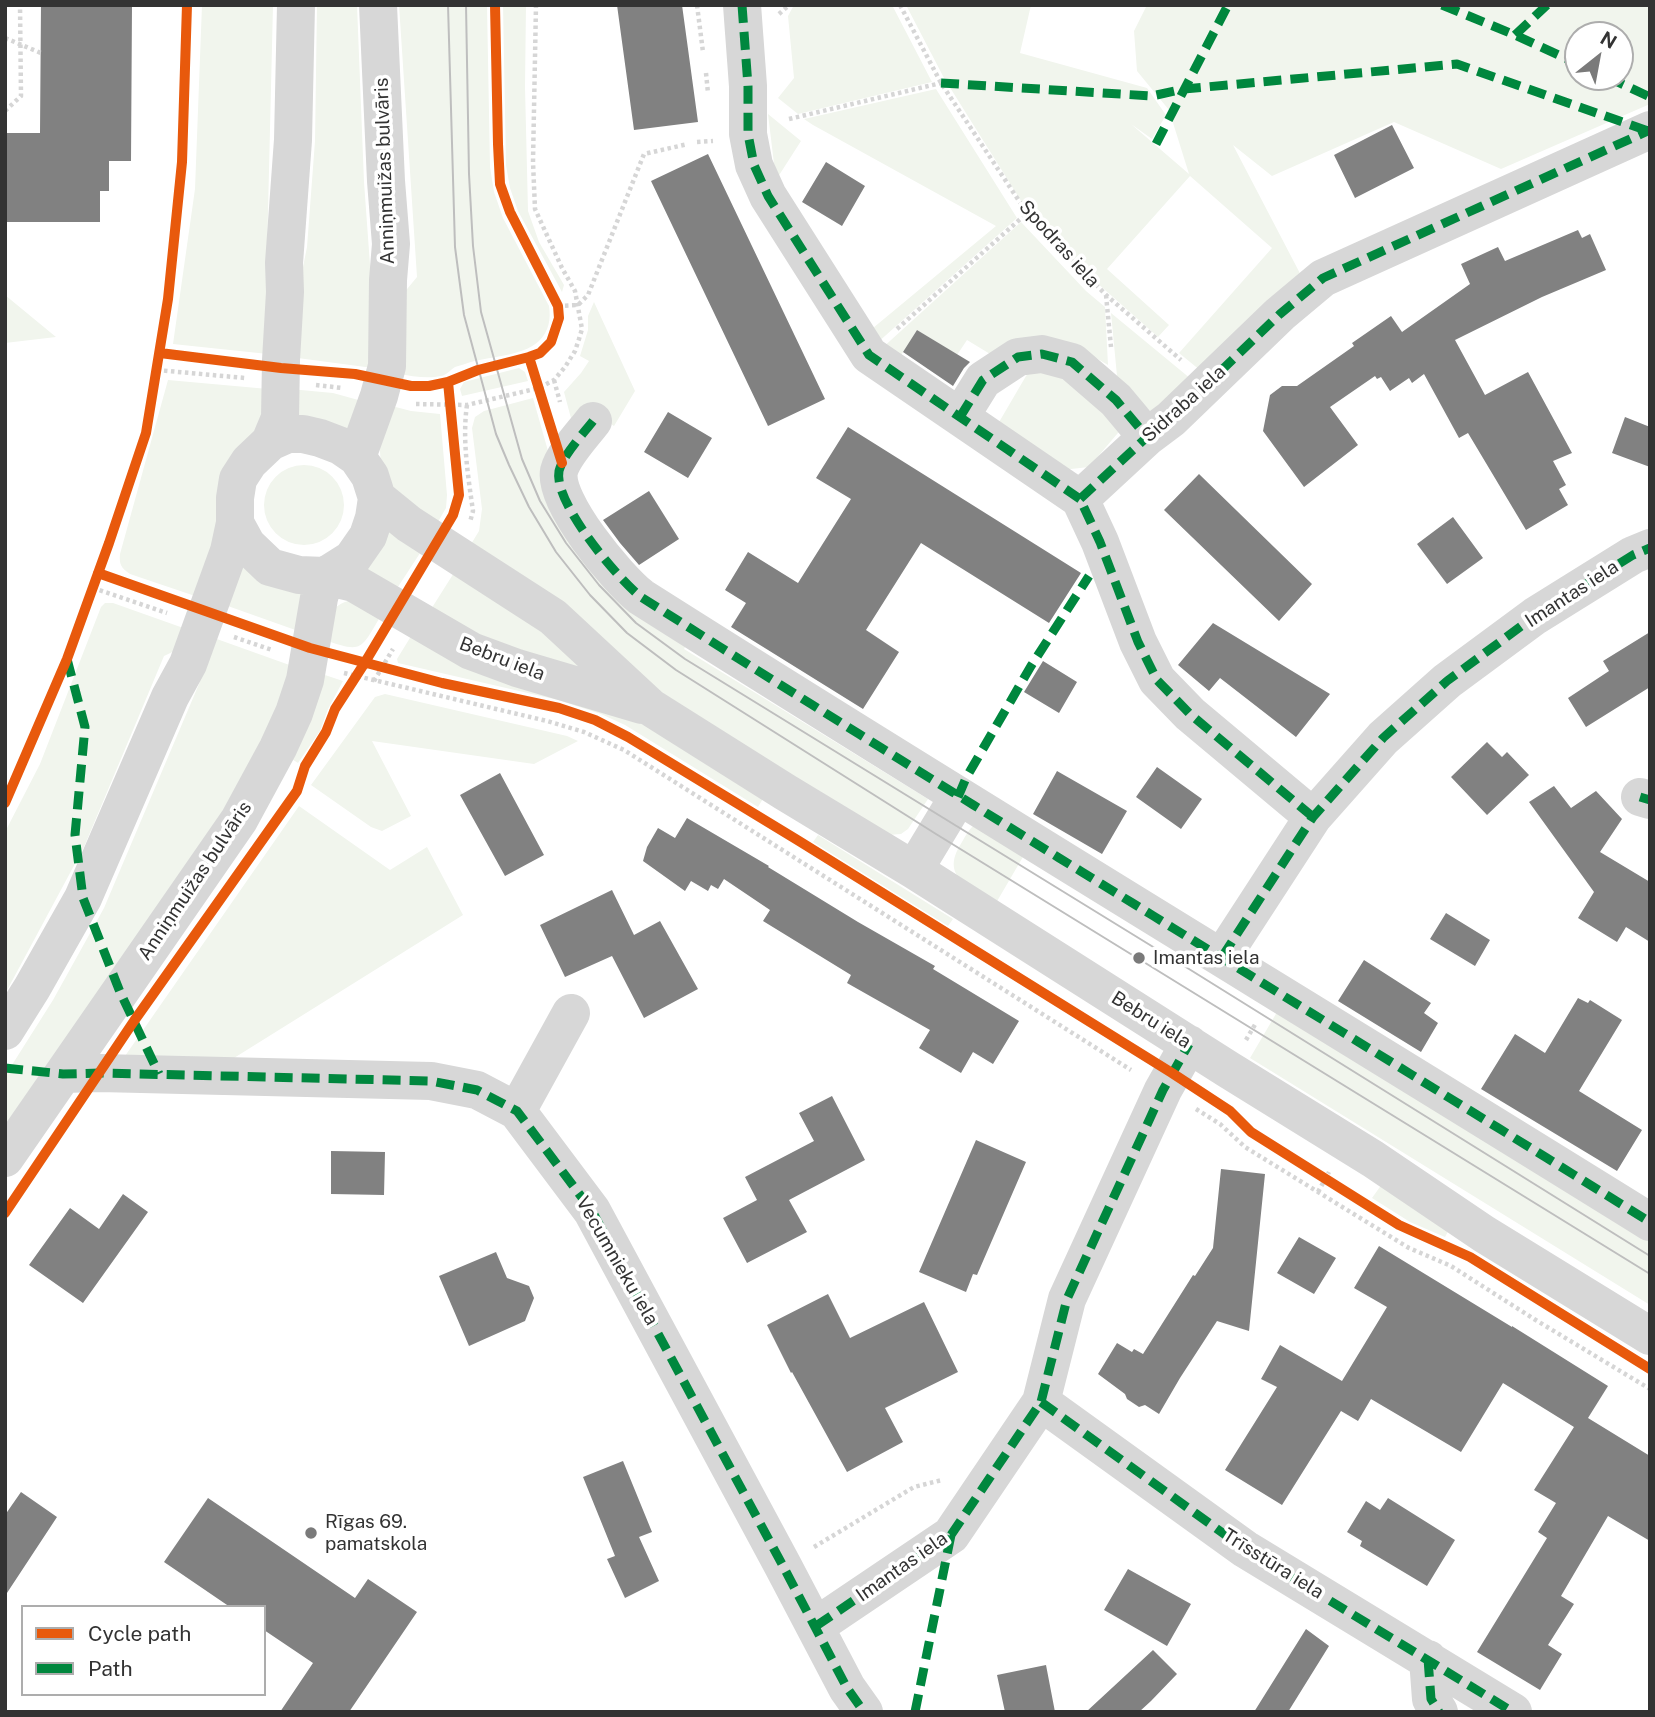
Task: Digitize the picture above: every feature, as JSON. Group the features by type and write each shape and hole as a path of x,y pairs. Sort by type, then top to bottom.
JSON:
{"street":[{"path":"270,442 280,418 284,263 293,139 296,5"},
{"name":"Anniņmuižas bulvāris","path":"357,457 387,366 391,244 378,5"},
{"path":"742,5 748,86 748,134 754,165 768,196 869,355 1080,499 1100,542 1138,642 1157,680 1191,714 1313,817"},
{"name":"Sidraba iela","path":"1080,499 1209,384 1280,314 1323,278 1650,130"},
{"path":"960,417 983,380 1018,356 1042,354 1072,362 1116,400 1147,437"},
{"path":"593,421 562,463 559,477 566,502 593,543 633,590 958,797 1650,1222"},
{"path":"5,1031 33,988 83,898 170,697 188,664 229,551 235,523 238,479 249,462 270,442 288,434 320,438 341,446 357,457 370,476 377,498 368,536 352,559 325,576 299,575 270,567 247,545 235,523"},
{"name":"Bebru iela","path":"377,498 409,524 552,617 650,707 914,870 1373,1159 1484,1234 1650,1336"},
{"name":"Imantas iela","path":"1222,957 1313,817 1383,738 1447,681 1535,616 1633,555 1650,548"},
{"name":"Anniņmuižas bulvāris","path":"5,1158 239,820 295,713 305,680 325,576"},
{"name":"Bebru iela","path":"325,576 354,583 471,651 517,668 650,707"},
{"path":"914,870 958,797"},
{"path":"517,1111 570,1013"},
{"name":"Imantas iela","path":"816,1626 951,1535 1041,1402 1067,1298 1163,1090 1189,1044"},
{"name":"Vecumnieku iela","path":"63,1074 431,1081 477,1090 517,1111 592,1211 847,1688 864,1712"},
{"name":"Trīsstūra iela","path":"1041,1402 1245,1549 1513,1712"},
{"path":"1428,1660 1431,1699 1439,1712"}],"path":[{"path":"5,111 21,96 20,5"},
{"path":"467,405 554,380 575,351 582,329 575,291 535,209 533,162 536,5"},
{"path":"697,5 703,52"},
{"path":"5,38 41,53"},
{"path":"789,119 941,83"},
{"path":"557,307 578,305 588,295 644,154 688,144"},
{"path":"869,355 1027,213"},
{"path":"155,383 158,362"},
{"path":"537,383 543,400"},
{"path":"449,395 451,416"},
{"path":"89,600 94,584 203,626 308,662 583,732 624,751 1220,1124 1245,1147 1409,1248 1451,1266 1650,1389"},
{"path":"348,687 355,676 369,665 394,671"},
{"path":"1315,1172 1334,1184"},
{"path":"783,1566 914,1487 962,1476 990,1476"}],"shaded area":[{"path":"202,5 273,5 267,253 268,354 173,344 195,189"},
{"path":"317,5 357,5 364,182 375,334 373,368 290,357 307,247 315,141"},
{"path":"399,5 487,5 490,167 494,192 503,218 550,311 545,333 532,346 514,353 474,361 436,377 398,374 398,300 417,277"},
{"path":"503,5 526,5 528,211 539,242 564,285 562,292 518,211 510,188 506,165"},
{"path":"794,5 892,5 932,82 798,114 778,98 794,78 788,16"},
{"path":"906,5 1031,5 1020,53 1147,88 1166,115 1152,139 1131,124 1189,174 1169,110 1137,71 1134,31 1147,5 1650,5 1650,104 1501,169 1394,122 1272,176 1233,145 1305,283 1201,371 1179,353 1272,248 1190,176 1107,269 1169,325 1158,337 1096,282 1028,212 944,78"},
{"path":"936,89 1017,218 876,344 867,333 996,226 804,119"},
{"path":"768,114 801,141 776,180"},
{"path":"1021,222 1086,291 1105,307 1108,365 1079,348 995,357 967,340 957,355 917,330 900,357 880,350"},
{"path":"5,295 56,337 5,343"},
{"path":"594,302 635,391 614,426 592,411 572,422 564,392 589,361 580,356 588,330 588,316"},
{"path":"1111,313 1191,379 1152,413 1117,376"},
{"path":"1039,362 1061,366 1123,427 1089,467 1062,470 995,429 1026,376"},
{"path":"519,368 525,372 528,381 462,396 460,389 464,382"},
{"path":"168,380 268,389 264,412 198,597 130,574 123,568 120,560"},
{"path":"290,389 333,393 362,401 347,433 293,419"},
{"path":"533,398 550,458 690,639 684,649 928,799 908,829 901,834 888,835 681,707 468,549 479,531 482,509 472,428 475,417 484,411"},
{"path":"388,405 440,414 447,495 446,508 435,527 392,492 381,465 379,439"},
{"path":"304,465 319,468 332,477 341,490 344,505 341,520 332,533 319,542 304,545 289,542 276,533 267,520 264,505 267,490 276,477 289,468"},
{"path":"386,526 424,547 394,593 362,568"},
{"path":"238,564 304,589 301,632 225,605"},
{"path":"457,568 604,674 503,651 428,614"},
{"path":"348,601 382,614 360,646 346,646 322,639 332,611"},
{"path":"105,603 113,603 189,630 183,647 164,656 84,847 5,994 5,832 40,764 101,607"},
{"path":"413,633 587,698 646,726 764,797 758,807 625,725 601,714 558,700 398,663 397,659"},
{"path":"214,638 295,667 289,690 225,811 5,1125 5,1076 53,1000 104,908 199,684"},
{"path":"316,672 343,681 320,731 298,763 290,758"},
{"path":"385,694 567,736 578,741 534,764 372,741 411,816 382,831 371,827 311,785 375,697"},
{"path":"299,806 390,870 427,847 463,915 226,1063 125,1056"},
{"path":"975,824 1027,850 996,903 962,881 954,867 954,858 959,847"},
{"path":"818,835 953,919 948,926 813,842"},
{"path":"1280,1007 1650,1235 1650,1305 1250,1058"},
{"path":"1382,1184 1451,1226 1445,1237 1410,1222 1372,1198"}],"building":[{"path":"41,5 132,5 131,161 109,161 109,191 100,191 100,222 5,222 5,133 40,133"},
{"path":"617,5 682,5 698,122 634,130"},
{"path":"1392,125 1414,168 1355,198 1334,155"},
{"path":"708,154 825,399 768,426 651,181"},
{"path":"826,162 865,186 842,226 802,202"},
{"path":"1578,230 1582,238 1590,234 1606,270 1542,297 1455,340 1485,395 1528,372 1572,453 1553,461 1566,485 1559,489 1568,505 1526,530 1468,433 1459,438 1424,374 1412,383 1409,378 1390,391 1381,377 1377,379 1375,376 1330,407 1358,445 1304,487 1263,431 1270,395 1282,386 1297,386 1391,316 1402,332 1470,284 1461,264 1498,247 1505,261"},
{"path":"917,330 970,362 953,386 903,352"},
{"path":"668,412 712,438 688,478 644,452"},
{"path":"1625,417 1650,427 1650,467 1612,453"},
{"path":"848,427 1081,573 1049,623 921,543 866,630 899,652 863,709 731,627 746,603 725,590 748,552 798,583 851,499 816,478"},
{"path":"1199,474 1312,584 1279,621 1164,510"},
{"path":"649,491 679,539 639,565 603,520"},
{"path":"1453,517 1483,558 1447,584 1417,544"},
{"path":"1213,623 1330,694 1296,737 1220,678 1209,691 1178,665"},
{"path":"1650,632 1650,687 1586,727 1568,698 1609,671 1603,661"},
{"path":"1043,661 1077,682 1059,713 1024,692"},
{"path":"1487,742 1502,757 1507,752 1529,775 1487,815 1451,777"},
{"path":"1157,767 1202,799 1181,829 1136,797"},
{"path":"1057,771 1127,811 1102,854 1033,814"},
{"path":"500,773 544,855 505,876 460,795"},
{"path":"1554,786 1571,808 1596,791 1622,819 1600,852 1650,882 1650,942 1626,927 1617,942 1578,918 1594,892 1529,802"},
{"path":"687,818 935,966 933,969 1019,1021 993,1064 973,1052 961,1073 919,1048 930,1030 847,983 851,975 763,921 770,910 724,879 718,889 711,885 708,891 691,881 685,891 643,861 647,847 658,828 675,838"},
{"path":"612,890 634,935 660,921 698,989 644,1018 612,956 565,977 540,925"},
{"path":"1446,913 1490,940 1475,966 1430,939"},
{"path":"1364,960 1431,1003 1424,1013 1438,1023 1421,1052 1338,1001"},
{"path":"1578,998 1588,1003 1590,1000 1622,1020 1579,1091 1642,1130 1617,1171 1481,1089 1515,1034 1545,1053"},
{"path":"832,1096 865,1160 789,1200 807,1232 747,1263 723,1218 757,1200 745,1177 814,1141 799,1113"},
{"path":"976,1140 1026,1162 977,1275 973,1274 966,1292 919,1272"},
{"path":"331,1151 385,1152 384,1195 331,1194"},
{"path":"1221,1169 1265,1174 1249,1331 1217,1321 1159,1414 1145,1405 1139,1407 1098,1374 1117,1343 1132,1352 1134,1349 1143,1354 1213,1248"},
{"path":"123,1194 148,1212 83,1303 29,1265 70,1208 99,1229"},
{"path":"1299,1237 1336,1258 1314,1294 1277,1273"},
{"path":"1379,1246 1608,1386 1588,1418 1650,1456 1650,1541 1608,1516 1561,1596 1574,1604 1548,1645 1562,1654 1540,1690 1477,1652 1547,1538 1538,1532 1556,1503 1534,1490 1574,1427 1503,1383 1461,1452 1371,1399 1358,1421 1341,1411 1282,1505 1225,1470 1277,1387 1261,1379 1280,1345 1342,1381 1387,1307 1354,1288"},
{"path":"496,1252 507,1278 529,1286 534,1298 525,1321 469,1346 439,1276"},
{"path":"828,1294 850,1338 924,1302 958,1372 885,1408 903,1442 847,1472 767,1325"},
{"path":"623,1461 652,1532 639,1537 659,1581 625,1598 607,1559 615,1556 583,1477"},
{"path":"21,1492 57,1517 5,1596 5,1515"},
{"path":"208,1498 355,1598 368,1579 417,1612 349,1712 280,1712 313,1663 266,1631 266,1605 227,1605 164,1562"},
{"path":"1388,1498 1455,1540 1427,1586 1360,1546 1362,1541 1347,1532 1366,1501 1380,1510"},
{"path":"1128,1569 1191,1604 1167,1646 1104,1610"},
{"path":"1306,1629 1329,1646 1288,1712 1254,1712"},
{"path":"1153,1650 1177,1674 1151,1701 1139,1712 1086,1712"},
{"path":"1046,1665 1055,1712 1005,1712 997,1675"}],"tram line":[{"path":"448,5 455,247 464,315 496,434 509,465 529,507 556,552 590,595 627,633 676,670 936,834 1650,1274"},
{"path":"466,5 469,174 473,246 481,312 522,459 540,501 566,543 599,585 636,623 685,659 1650,1256"}],"marked path":[{"path":"742,5 748,86 748,134 754,165 768,196 869,355 1080,499"},
{"path":"1156,144 1228,5"},
{"path":"1442,5 1564,58"},
{"path":"1515,35 1547,5"},
{"path":"941,83 1152,96 1184,89 1457,64 1648,131"},
{"path":"1634,90 1650,97"},
{"path":"1313,817 1190,714 1157,680 1138,642 1100,542 1080,499 1147,437 1171,419 1280,314 1323,278 1650,130"},
{"path":"960,417 983,380 1018,357 1042,354 1072,362 1116,400 1147,437"},
{"path":"593,421 565,458 559,471 560,485 566,501 589,538 617,574 641,597 892,755 1650,1222"},
{"path":"1222,957 1313,817 1383,738 1447,681 1535,616 1633,555 1650,548"},
{"path":"958,797 966,778 1031,666 1089,576"},
{"path":"67,659 85,727 75,835 83,898 120,992 159,1074"},
{"path":"1640,797 1650,800"},
{"path":"816,1626 951,1535 1041,1402 1067,1299 1163,1090 1189,1044"},
{"path":"5,1068 63,1074 431,1081 477,1090 517,1111 592,1211 847,1688 864,1712"},
{"path":"1041,1402 1245,1549 1513,1712"},
{"path":"915,1712 951,1535"},
{"path":"1428,1659 1431,1699 1439,1712"}],"cycle path":[{"path":"5,803 67,659 146,433 168,299 182,162 187,5"},
{"path":"160,353 355,374 411,386 429,386 529,357 540,353 551,342 559,318 558,306 510,212 500,184 495,5"},
{"path":"529,357 562,463"},
{"path":"5,1213 134,1021 297,791 305,766 326,732 335,709 453,515 459,495 448,382"},
{"path":"98,573 310,648 442,683 559,708 595,720 628,737 799,841 1172,1073 1230,1111 1251,1132 1399,1225 1470,1257 1650,1369"}],"place":[{"name":"Imantas iela","path":"1139,958"},
{"name":"Rīgas 69. pamatskola","path":"311,1533"}]}
